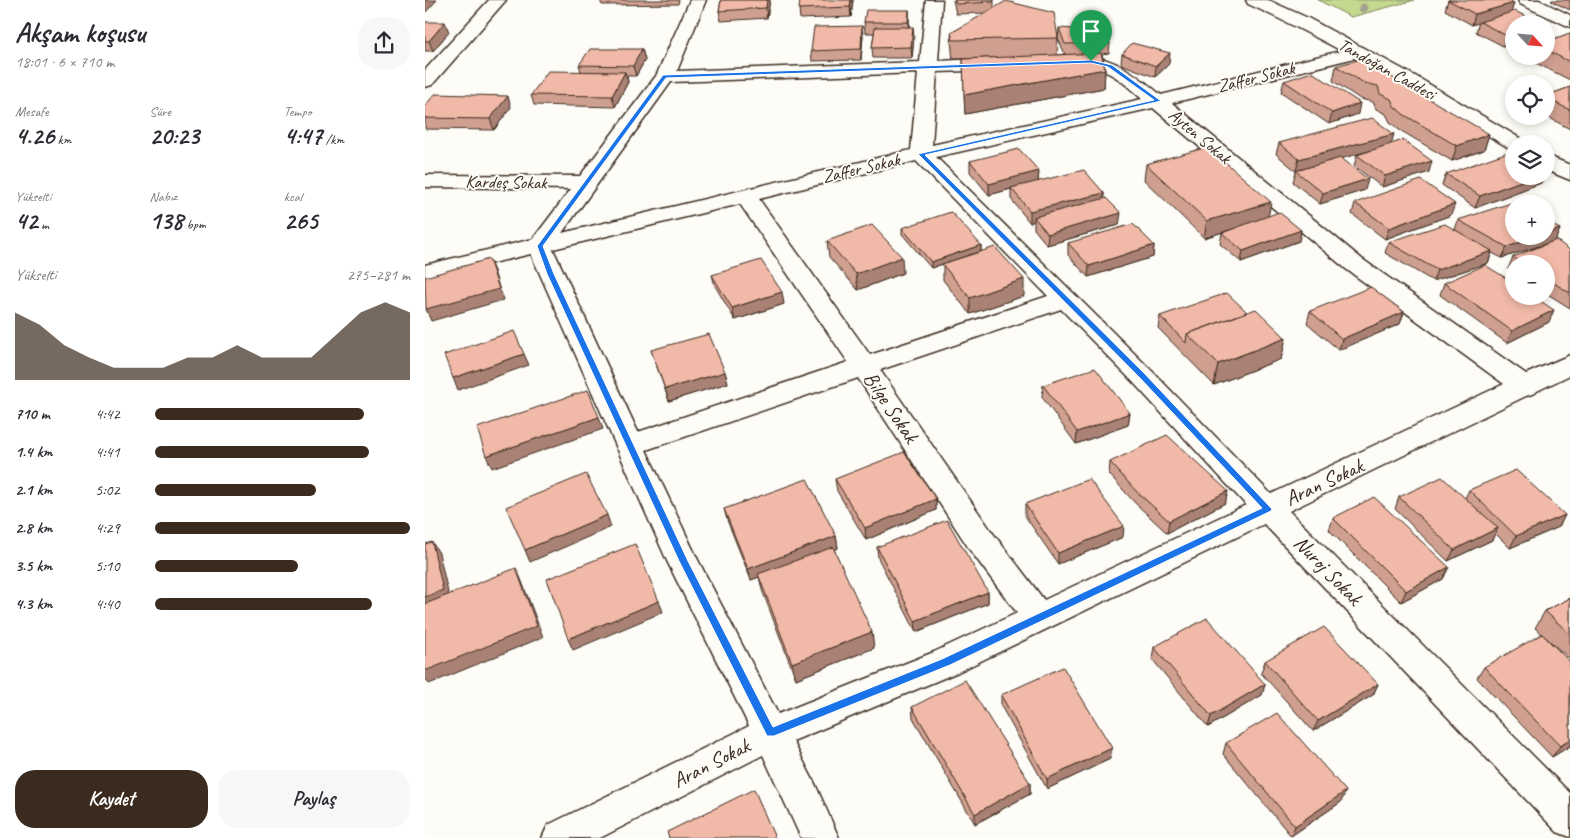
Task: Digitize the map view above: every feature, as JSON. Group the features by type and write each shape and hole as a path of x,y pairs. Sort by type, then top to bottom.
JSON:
{"street":[{"path":"425,82 498,0"},
{"path":"699,0 665,76 540,246 551,274 683,561 771,733 820,838"},
{"path":"921,154 934,0"},
{"path":"1527,0 1570,22"},
{"name":"Tandoğan Caddesi","path":"1259,1 1357,52 1505,138"},
{"name":"Zaffer Sokak","path":"425,272 540,246 745,195 1158,101 1357,52"},
{"name":"Ayten Sokak","path":"1053,62 1091,61 1110,66 1158,101 1355,264 1526,387"},
{"path":"665,76 1024,63"},
{"name":"Nuroj Sokak","path":"921,154 1141,375 1268,509 1570,819"},
{"path":"1555,165 1570,174"},
{"name":"Kardeş Sokak","path":"425,181 586,183"},
{"name":"Bilge Sokak","path":"745,195 981,541 1039,618"},
{"path":"630,445 1065,298"},
{"name":"Aran Sokak","path":"561,838 771,733 946,662 1526,387 1570,364"}],"green space":[{"path":"1318,0 1415,0 1351,17"}],"building":[{"path":"721,0 767,0 766,8 719,11"},
{"path":"800,0 851,0 850,7 799,9"},
{"path":"955,0 994,0 993,2 956,4"},
{"path":"1448,0 1509,0 1514,3 1475,14"},
{"path":"1006,1 1054,13 1058,38 953,40 951,33"},
{"path":"866,10 909,10 908,22 864,22"},
{"path":"1515,11 1523,15 1505,15 1505,35 1480,22"},
{"path":"425,22 445,22 429,41 425,41"},
{"path":"862,26 861,49 811,51 814,27"},
{"path":"875,27 913,27 911,47 872,48"},
{"path":"1059,28 1105,31 1110,43 1065,44"},
{"path":"1570,33 1570,62 1555,54 1555,39"},
{"path":"1132,43 1170,53 1156,66 1122,54"},
{"path":"590,49 642,49 633,66 579,65"},
{"path":"1101,53 1105,69 964,95 963,59"},
{"path":"1361,59 1489,134 1457,146 1403,114 1394,106 1391,99 1380,94 1378,86 1364,83 1336,66"},
{"path":"548,71 625,72 612,96 531,95"},
{"path":"1312,72 1360,103 1332,113 1284,81"},
{"path":"1570,87 1570,110 1555,102 1555,93"},
{"path":"435,94 508,96 490,119 425,118 425,106"},
{"path":"1372,118 1394,134 1299,159 1279,143"},
{"path":"1403,140 1432,161 1385,176 1357,155"},
{"path":"1208,147 1271,202 1207,221 1146,164"},
{"path":"1019,149 1039,171 989,184 970,161"},
{"path":"1505,153 1505,185 1510,185 1480,196 1446,174"},
{"path":"1340,158 1368,179 1323,193 1296,171"},
{"path":"1084,170 1104,193 1030,211 1011,188"},
{"path":"1421,180 1455,204 1389,228 1355,203"},
{"path":"1106,198 1121,213 1048,234 1034,217"},
{"path":"1505,205 1505,245 1513,245 1507,247 1458,220"},
{"path":"951,212 981,245 931,262 902,228"},
{"path":"1279,212 1301,230 1243,251 1222,233"},
{"path":"1133,224 1154,245 1089,266 1068,243"},
{"path":"1445,224 1492,251 1437,270 1388,242"},
{"path":"872,225 902,257 856,274 827,241"},
{"path":"1555,240 1570,250 1570,293 1555,284 1555,255 1518,255 1543,245 1555,245"},
{"path":"995,247 1024,279 970,298 942,264"},
{"path":"489,259 499,289 426,309 425,277"},
{"path":"761,260 782,292 732,308 712,275"},
{"path":"1485,265 1505,277 1505,305 1546,305 1554,310 1512,331 1444,283"},
{"path":"1371,287 1404,312 1342,339 1310,311"},
{"path":"1227,293 1247,312 1187,334 1186,343 1160,316"},
{"path":"1256,309 1286,338 1218,364 1187,334"},
{"path":"514,331 524,354 453,378 444,355"},
{"path":"709,334 725,372 665,389 651,350"},
{"path":"1095,368 1130,413 1077,432 1043,385"},
{"path":"588,390 599,417 486,456 477,428"},
{"path":"1167,435 1228,491 1169,521 1136,491 1110,462"},
{"path":"904,452 936,499 865,528 835,479"},
{"path":"1516,470 1565,515 1516,536 1469,490"},
{"path":"586,474 607,515 525,550 506,507"},
{"path":"1442,477 1498,528 1454,550 1399,497"},
{"path":"807,479 836,536 748,569 724,509"},
{"path":"1089,479 1124,526 1058,553 1025,504"},
{"path":"1374,497 1449,567 1406,591 1333,518"},
{"path":"947,520 988,592 915,621 877,547"},
{"path":"432,542 443,590 425,597 425,544"},
{"path":"635,544 659,601 568,639 547,579"},
{"path":"833,547 872,632 792,663 758,574"},
{"path":"516,568 537,626 425,671 425,604"},
{"path":"1570,598 1570,634 1545,611"},
{"path":"1207,618 1265,684 1211,716 1154,647"},
{"path":"1324,627 1378,684 1318,721 1265,661"},
{"path":"1542,634 1570,662 1570,740 1560,746 1484,667"},
{"path":"1063,667 1112,748 1047,779 1001,695"},
{"path":"965,680 1030,783 975,814 912,707"},
{"path":"1277,713 1346,791 1295,826 1226,743"},
{"path":"754,789 775,838 669,838 667,832"}],"route":[{"path":"1091,61 1110,66 1124,74 1158,101 921,154 1141,375 1268,509 946,662 771,733 683,561 551,274 540,246 665,76 1091,61"}]}
